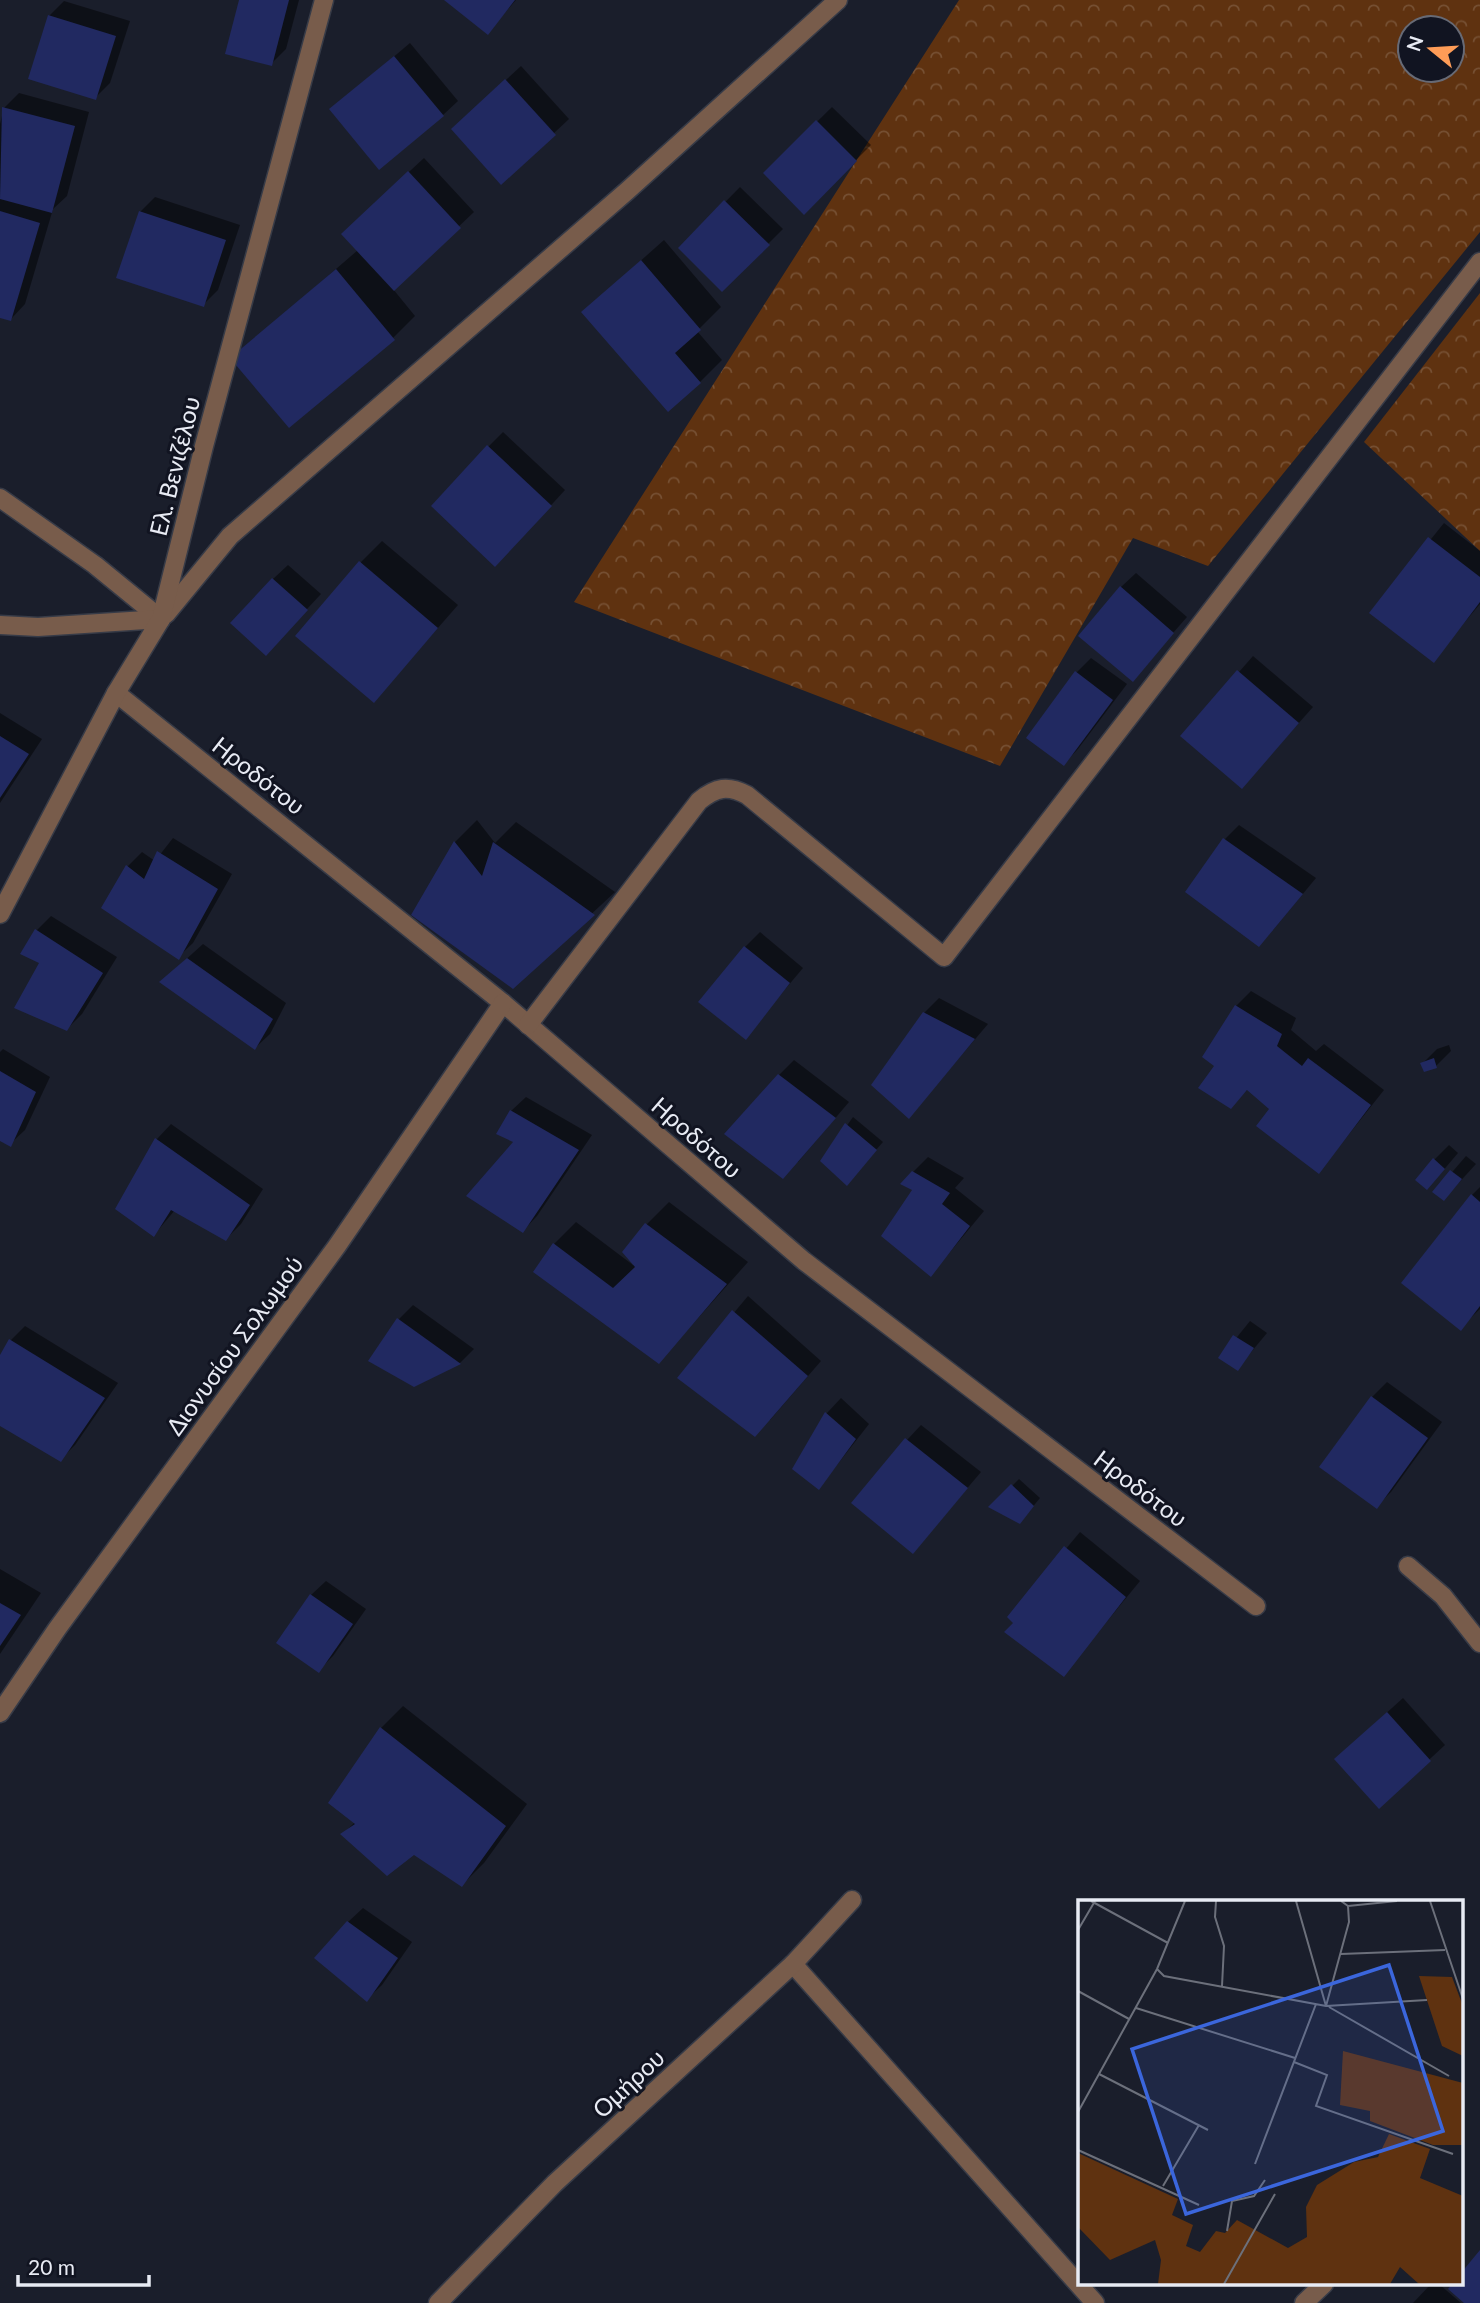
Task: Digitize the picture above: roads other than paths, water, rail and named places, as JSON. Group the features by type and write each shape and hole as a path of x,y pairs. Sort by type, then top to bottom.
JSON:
{"street":[{"name":"Ελ. Βενιζέλου","path":"0,914 116,693 161,619 204,446 324,0"},
{"path":"0,625 38,627 161,619 230,536 627,191 838,0"},
{"path":"528,1025 699,801 722,787 747,795 944,957 1480,262"},
{"path":"0,498 95,565 161,619"},
{"name":"Ηροδότου","path":"116,693 503,1003 804,1261 1255,1606"},
{"name":"Διονυσίου Σολωμού","path":"0,1713 57,1629 337,1246 503,1003"},
{"path":"1408,1566 1443,1596 1480,1643"},
{"name":"Ομήρου","path":"438,2303 555,2183 793,1964 852,1900"},
{"path":"793,1964 1078,2284"},
{"path":"1080,2286 1095,2303"},
{"path":"1304,2303 1322,2286"}]}
